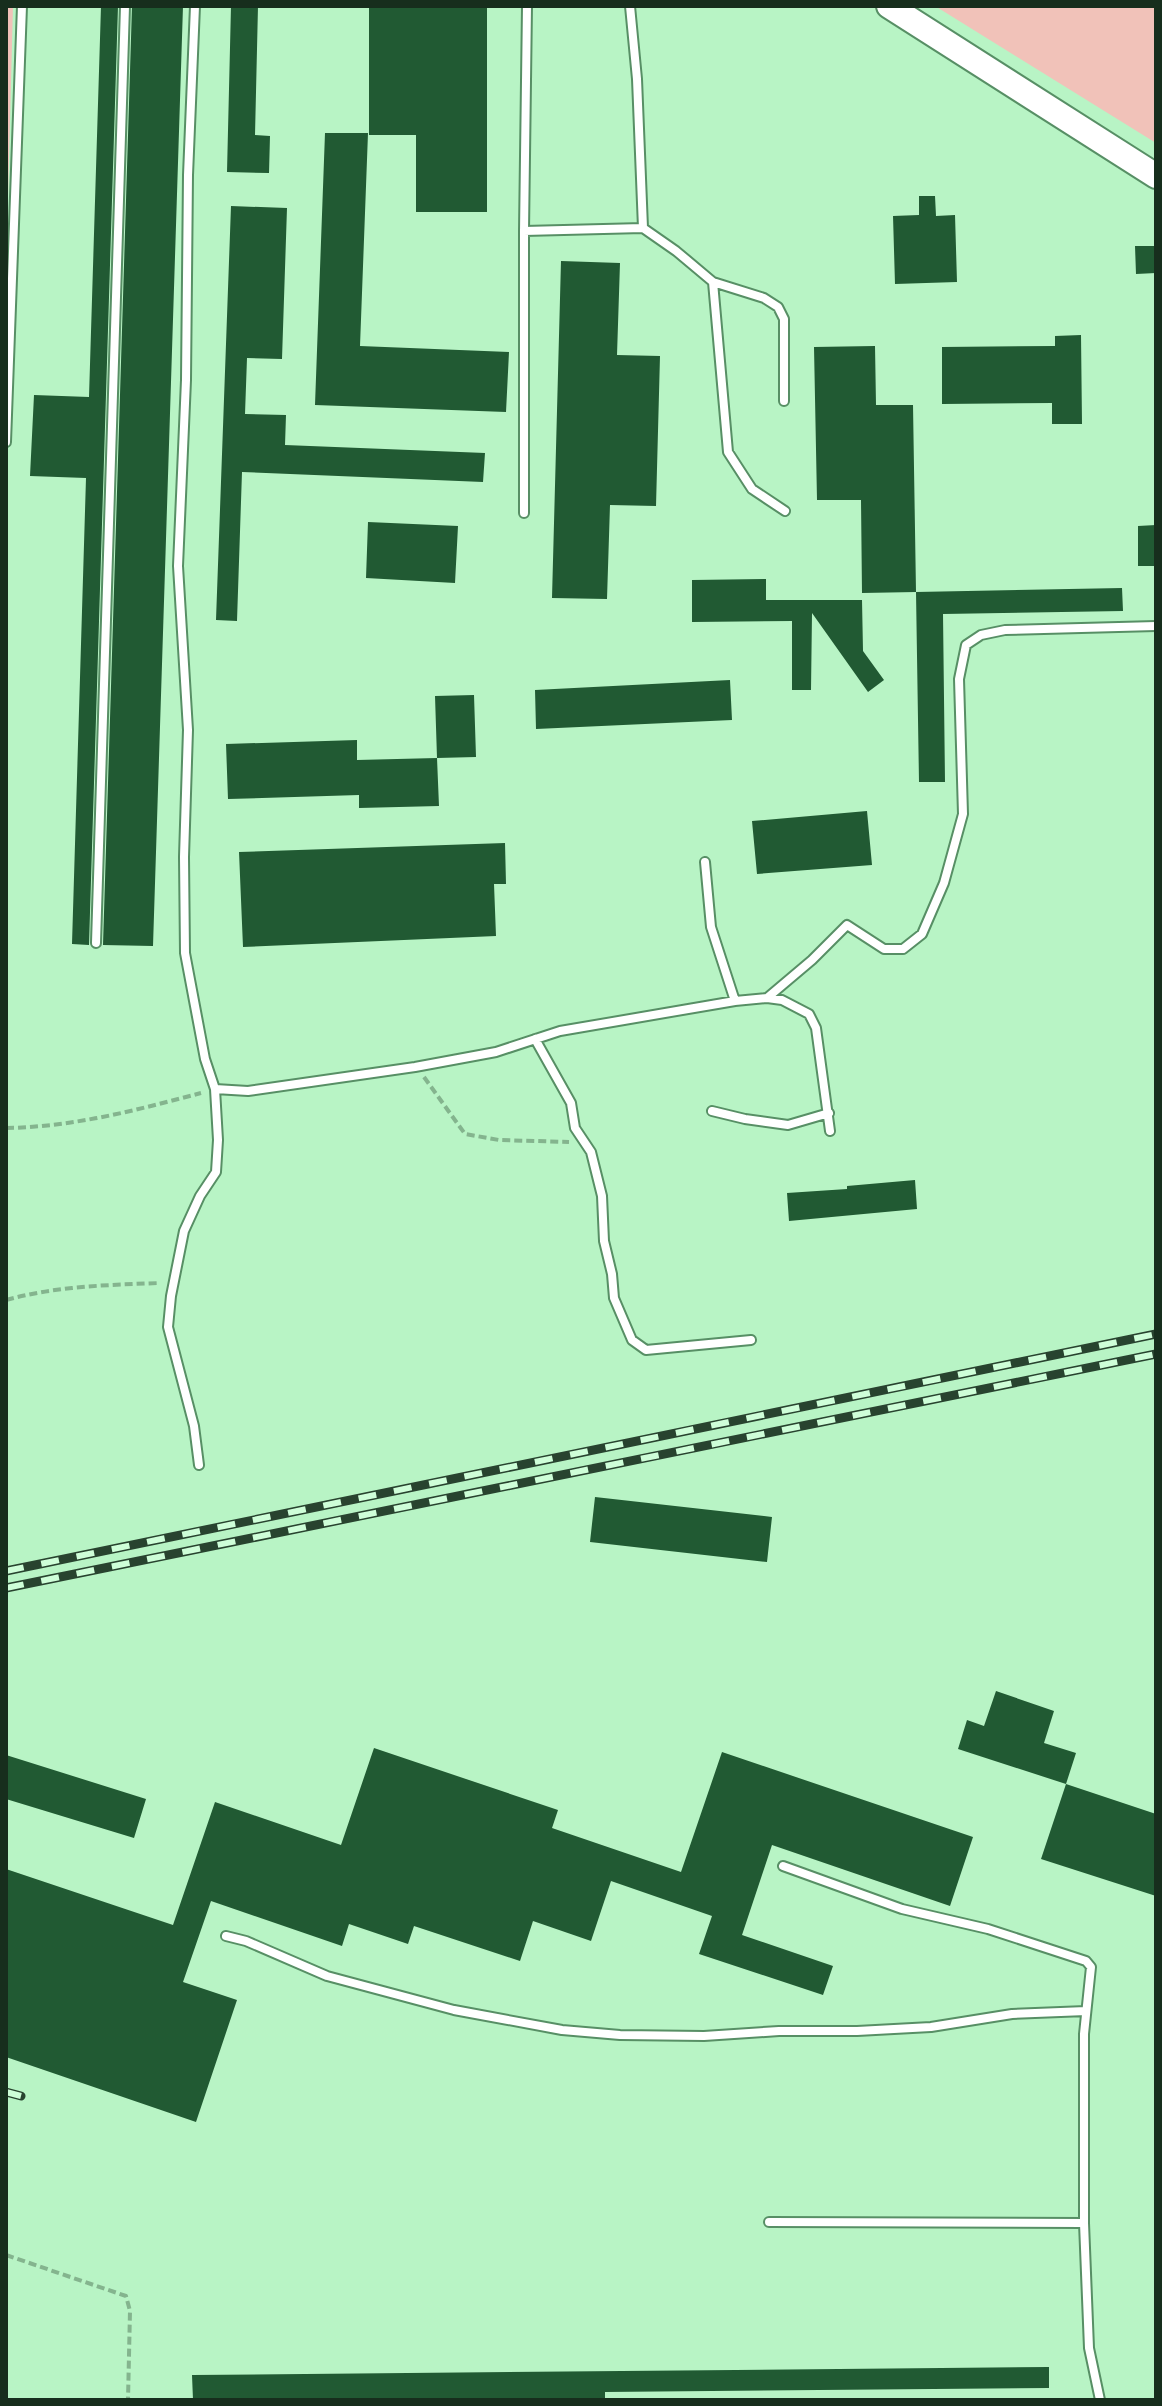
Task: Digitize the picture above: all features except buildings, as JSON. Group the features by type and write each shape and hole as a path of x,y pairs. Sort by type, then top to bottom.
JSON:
{"main road":[{"path":"889,6 1156,176"}],"lane":[{"path":"6,442 22,6"},
{"path":"96,943 125,6"},
{"path":"195,6 178,566 188,730 185,953 205,1059 215,1089 218,1140 216,1172 200,1196 184,1231 168,1327 194,1426 199,1465"},
{"path":"524,513 527,6"},
{"path":"630,6 637,79 643,228"},
{"path":"524,231 643,228 713,282 764,298 778,307 784,319 784,401"},
{"path":"713,282 728,452 752,489 785,511"},
{"path":"767,998 847,925 884,949 903,949 922,934 944,883 963,814 959,679 966,645 981,635 1005,630 1156,626"},
{"path":"705,862 711,927 735,1001"},
{"path":"215,1089 263,1089 415,1067 496,1052 560,1031 767,998 782,1000 809,1014 819,1041 830,1131"},
{"path":"535,1039 571,1103 575,1128 591,1152 597,1169 604,1241 614,1298 632,1340 646,1350 693,1348 751,1340"},
{"path":"712,1111 788,1125 829,1113"},
{"path":"783,1866 902,1909 988,1929 1086,1961 1091,1967 1083,2066 1084,2223 1089,2348 1100,2400"},
{"path":"226,1936 246,1941 327,1976 454,2010 562,2030 605,2034 704,2036 779,2031 857,2031 931,2027 1012,2014 1086,2011"},
{"path":"769,2222 1084,2223"}],"path":[{"path":"415,1067 465,1134 525,1141 584,1140"},
{"path":"6,1128 38,1128 120,1114 215,1089"},
{"path":"6,1300 45,1289 174,1282"},
{"path":"6,2255 126,2296 130,2311 128,2400"}],"shaded area":[{"path":"6,6 13,6 8,197 6,197"},
{"path":"935,6 1156,6 1156,143"}],"railway":[{"path":"6,1571 1156,1334"},
{"path":"6,1588 1156,1354"},
{"path":"6,2092 21,2096"}]}
